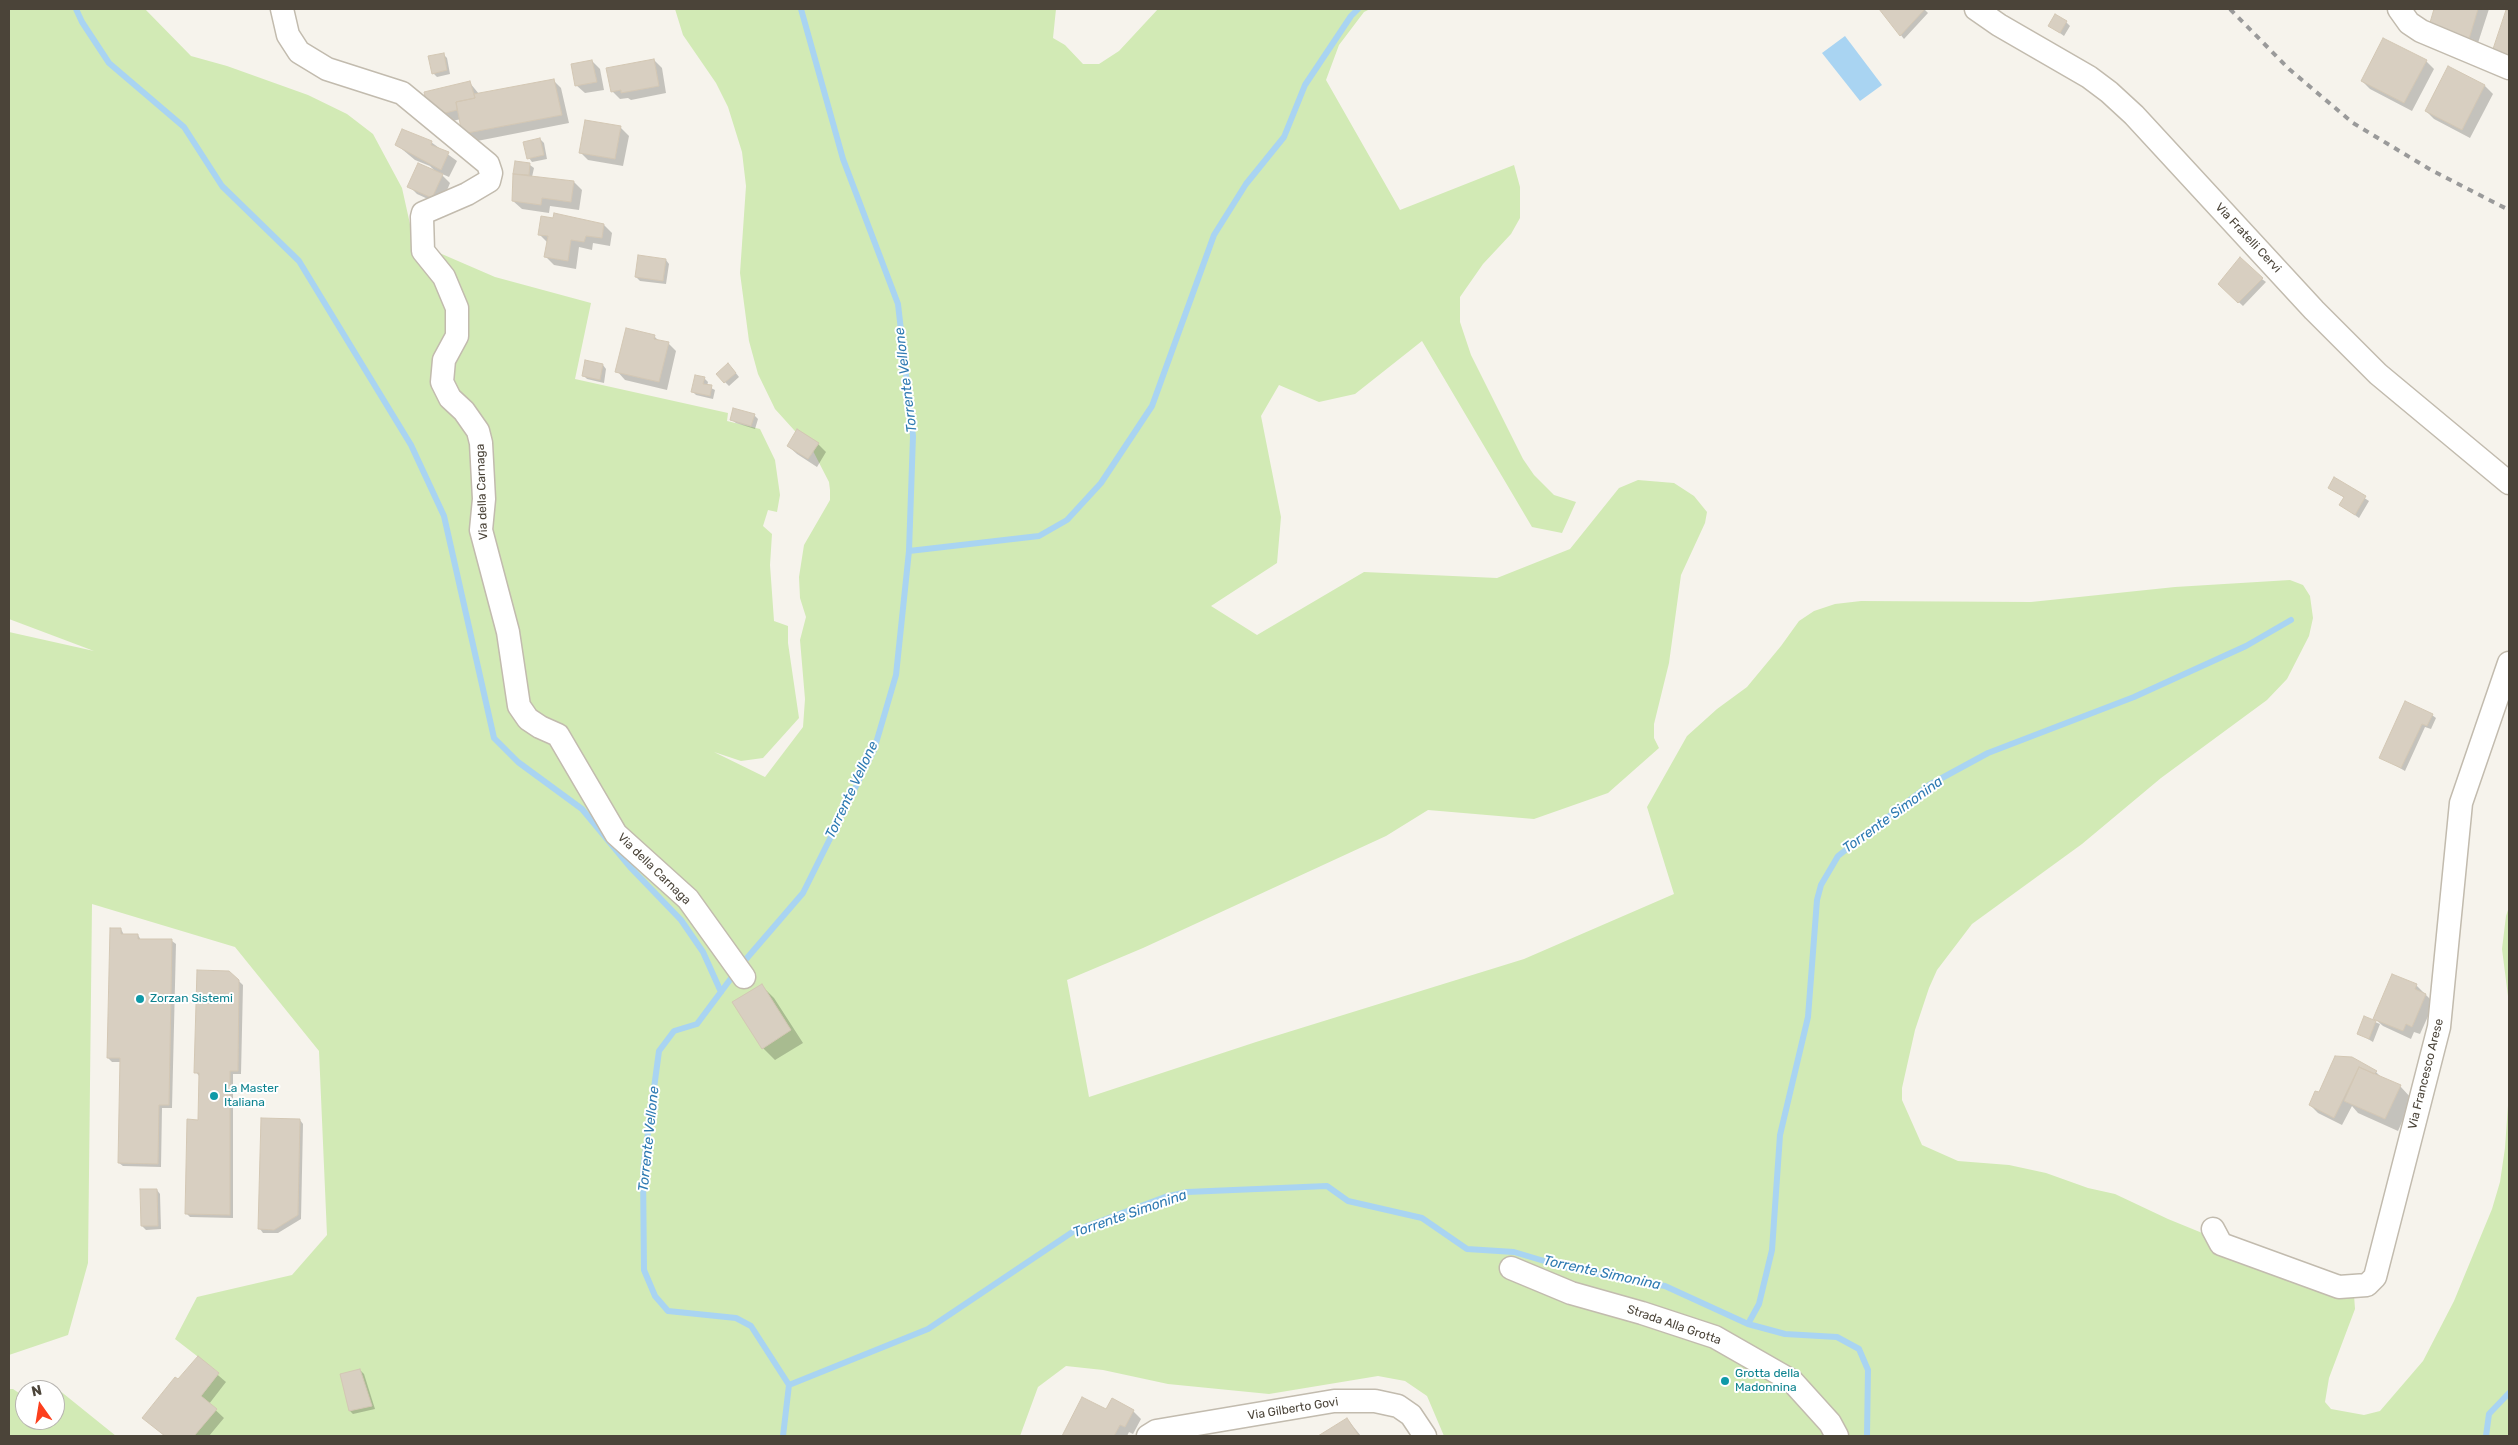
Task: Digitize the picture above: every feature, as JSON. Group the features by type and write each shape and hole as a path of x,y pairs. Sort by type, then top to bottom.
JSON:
{"street":[{"name":"Via della Carnaga","path":"282,9 288,35 299,52 327,69 402,93 488,164 491,173 489,181 466,194 423,213 423,251 444,277 457,308 457,336 444,360 442,382 450,398 464,411 478,430 481,443 484,498 481,530 508,632 520,706 528,719 558,735 616,834 688,899 744,976"},
{"name":"Via Fratelli Cervi","path":"1976,9 2109,92 2134,115 2314,310 2378,374 2509,483"},
{"path":"2399,9 2409,23 2421,31 2509,68"},
{"name":"Via Francesco Arese","path":"2213,1229 2221,1244 2339,1286 2367,1285 2375,1277 2439,1027 2462,803 2509,664"},
{"name":"Strada Alla Grotta","path":"1511,1268 1572,1294 1642,1313 1715,1337 1792,1380 1830,1423 1837,1436"},
{"name":"Via Gilberto Govi","path":"1148,1436 1156,1431 1334,1401 1375,1401 1398,1406 1411,1415 1425,1436"}],"green space":[{"path":"9,9 145,9 191,56 227,66 308,95 347,114 373,134 402,188 414,242 495,277 591,303 575,379 728,413 727,421 760,429 775,460 780,495 777,512 768,510 763,526 772,534 770,565 774,621 788,626 788,643 799,718 763,758 741,761 714,752 765,777 803,727 805,699 800,640 806,617 800,598 799,577 804,545 830,500 830,490 829,482 813,451 775,409 758,374 749,341 740,273 746,186 742,152 728,107 716,83 683,35 675,9 1056,9 1053,38 1065,45 1083,64 1099,64 1119,51 1158,9 1370,9 1364,12 1339,45 1326,80 1400,210 1514,165 1520,187 1520,218 1511,234 1483,264 1460,297 1460,322 1471,355 1523,459 1534,475 1554,495 1576,502 1562,533 1532,527 1422,341 1355,394 1319,402 1279,385 1261,416 1281,517 1277,563 1211,606 1257,635 1364,572 1497,578 1570,549 1619,488 1638,480 1674,483 1694,496 1707,512 1705,523 1681,575 1669,663 1654,724 1654,738 1659,748 1608,793 1534,819 1428,810 1386,836 1143,948 1067,980 1089,1097 1256,1042 1524,959 1674,894 1647,807 1687,736 1717,709 1747,687 1799,621 1814,611 1835,604 1861,601 2031,602 2175,587 2290,580 2303,585 2310,596 2313,618 2309,636 2287,679 2267,700 2161,778 2082,844 1972,924 1937,970 1929,988 1915,1030 1902,1088 1902,1100 1922,1145 1958,1161 2009,1165 2046,1173 2088,1188 2115,1194 2168,1219 2354,1295 2355,1309 2329,1378 2325,1402 2331,1409 2364,1415 2380,1411 2423,1361 2454,1301 2492,1209 2500,1182 2505,1148 2509,1091 2509,1436 1444,1436 1427,1396 1405,1381 1378,1376 1269,1394 1168,1384 1103,1370 1066,1366 1038,1387 1020,1436 194,1436 216,1409 201,1396 219,1373 175,1339 197,1297 292,1275 327,1235 319,1051 235,947 92,904 88,1263 68,1335 9,1355 9,632 94,651 9,619"},
{"path":"2509,907 2509,1004 2502,949"},
{"path":"9,1389 15,1390 15,1430 65,1430 65,1395 116,1436 9,1436"}],"water":[{"path":"1845,36 1882,85 1860,101 1822,53"}],"building":[{"path":"1879,9 1925,9 1900,36"},
{"path":"2434,9 2478,9 2469,39 2429,26"},
{"path":"2506,10 2509,11 2509,58 2492,52"},
{"path":"2055,14 2067,21 2060,33 2048,26"},
{"path":"2383,38 2427,60 2404,103 2361,81"},
{"path":"444,53 447,70 432,74 428,56"},
{"path":"654,59 659,86 621,93 621,90 611,92 606,68"},
{"path":"592,60 597,82 575,86 571,64"},
{"path":"2448,66 2485,85 2462,130 2425,111"},
{"path":"554,79 562,115 462,134 456,102 475,98 474,94"},
{"path":"470,81 475,98 456,102 457,110 430,117 424,92"},
{"path":"585,120 621,126 615,159 579,153"},
{"path":"402,129 432,141 431,145 449,152 441,170 395,145"},
{"path":"540,138 544,155 527,159 523,142"},
{"path":"515,161 530,163 529,175 513,174"},
{"path":"418,163 443,174 432,198 407,187"},
{"path":"513,174 574,181 571,202 542,198 541,205 512,201"},
{"path":"554,213 604,224 602,238 586,236 584,242 571,240 568,261 544,257 548,236 538,235 541,216 553,218"},
{"path":"638,255 666,259 663,281 635,277"},
{"path":"2240,257 2263,278 2238,303 2218,284"},
{"path":"626,328 655,335 654,339 669,342 659,382 615,372"},
{"path":"585,360 603,364 600,380 582,376"},
{"path":"728,363 736,373 724,383 716,374"},
{"path":"695,375 705,377 703,384 712,385 710,396 691,392"},
{"path":"733,408 755,414 751,426 730,420"},
{"path":"797,429 819,443 808,459 787,446"},
{"path":"2334,477 2366,496 2355,515 2339,505 2344,497 2328,488"},
{"path":"2405,701 2433,714 2427,726 2422,724 2401,768 2379,758"},
{"name":"Zorzan Sistemi","path":"110,928 121,928 121,934 138,934 138,939 172,939 169,1105 159,1105 158,1164 118,1163 120,1058 107,1058"},
{"name":"La Master Italiana","path":"197,970 229,971 239,980 238,1071 230,1071 230,1215 185,1214 187,1119 198,1120 199,1073 194,1073"},
{"path":"2392,974 2417,984 2415,989 2426,994 2412,1027 2406,1024 2403,1031 2373,1019"},
{"path":"762,984 791,1030 762,1049 732,1002"},
{"path":"2364,1016 2376,1021 2369,1039 2357,1034"},
{"path":"2335,1056 2352,1057 2377,1071 2374,1074 2359,1067 2334,1118 2309,1105 2315,1091 2319,1092"},
{"path":"2359,1067 2401,1085 2385,1119 2344,1101"},
{"path":"261,1118 300,1119 298,1215 274,1230 258,1229"},
{"path":"140,1189 157,1189 158,1226 141,1226"},
{"path":"198,1356 219,1373 201,1396 217,1409 194,1436 165,1436 142,1418 175,1377 178,1379"},
{"path":"360,1369 372,1406 349,1411 340,1374"},
{"path":"1082,1397 1106,1409 1112,1398 1134,1410 1125,1427 1120,1425 1114,1436 1062,1436"},
{"path":"1347,1418 1359,1436 1318,1436"}],"waterway":[{"path":"76,9 82,22 109,63 184,127 222,186 299,261 411,445 444,516 494,738 518,762 582,809 631,868 681,920 703,952 721,992"},
{"name":"Torrente Vellone","path":"741,965 803,893 874,750 896,675 909,551 913,436 898,304 843,159 801,9"},
{"path":"909,551 1039,536 1067,520 1101,483 1152,406 1214,235 1246,184 1284,137 1305,85 1351,16 1358,9"},
{"name":"Torrente Simonina","path":"789,1385 928,1329 1074,1231 1165,1197 1187,1192 1327,1186 1348,1201 1422,1218 1467,1249 1514,1252 1571,1269 1665,1286 1748,1324 1759,1304 1772,1250 1780,1135 1808,1017 1817,900 1821,885 1838,856 1929,785 1988,753 2134,697 2246,646 2291,620"},
{"name":"Torrente Vellone","path":"735,973 697,1024 674,1031 659,1051 643,1170 644,1270 655,1296 668,1311 736,1318 751,1326 789,1385 783,1436"},
{"path":"1748,1324 1785,1334 1837,1337 1859,1349 1868,1370 1867,1436"},
{"path":"2486,1436 2489,1414 2509,1393"}],"railway":[{"path":"2230,9 2289,69 2353,123 2431,170 2509,210"}],"place":[{"name":"Zorzan Sistemi","path":"140,999"},
{"name":"La Master Italiana","path":"214,1096"},
{"name":"Grotta della Madonnina","path":"1725,1381"}]}
